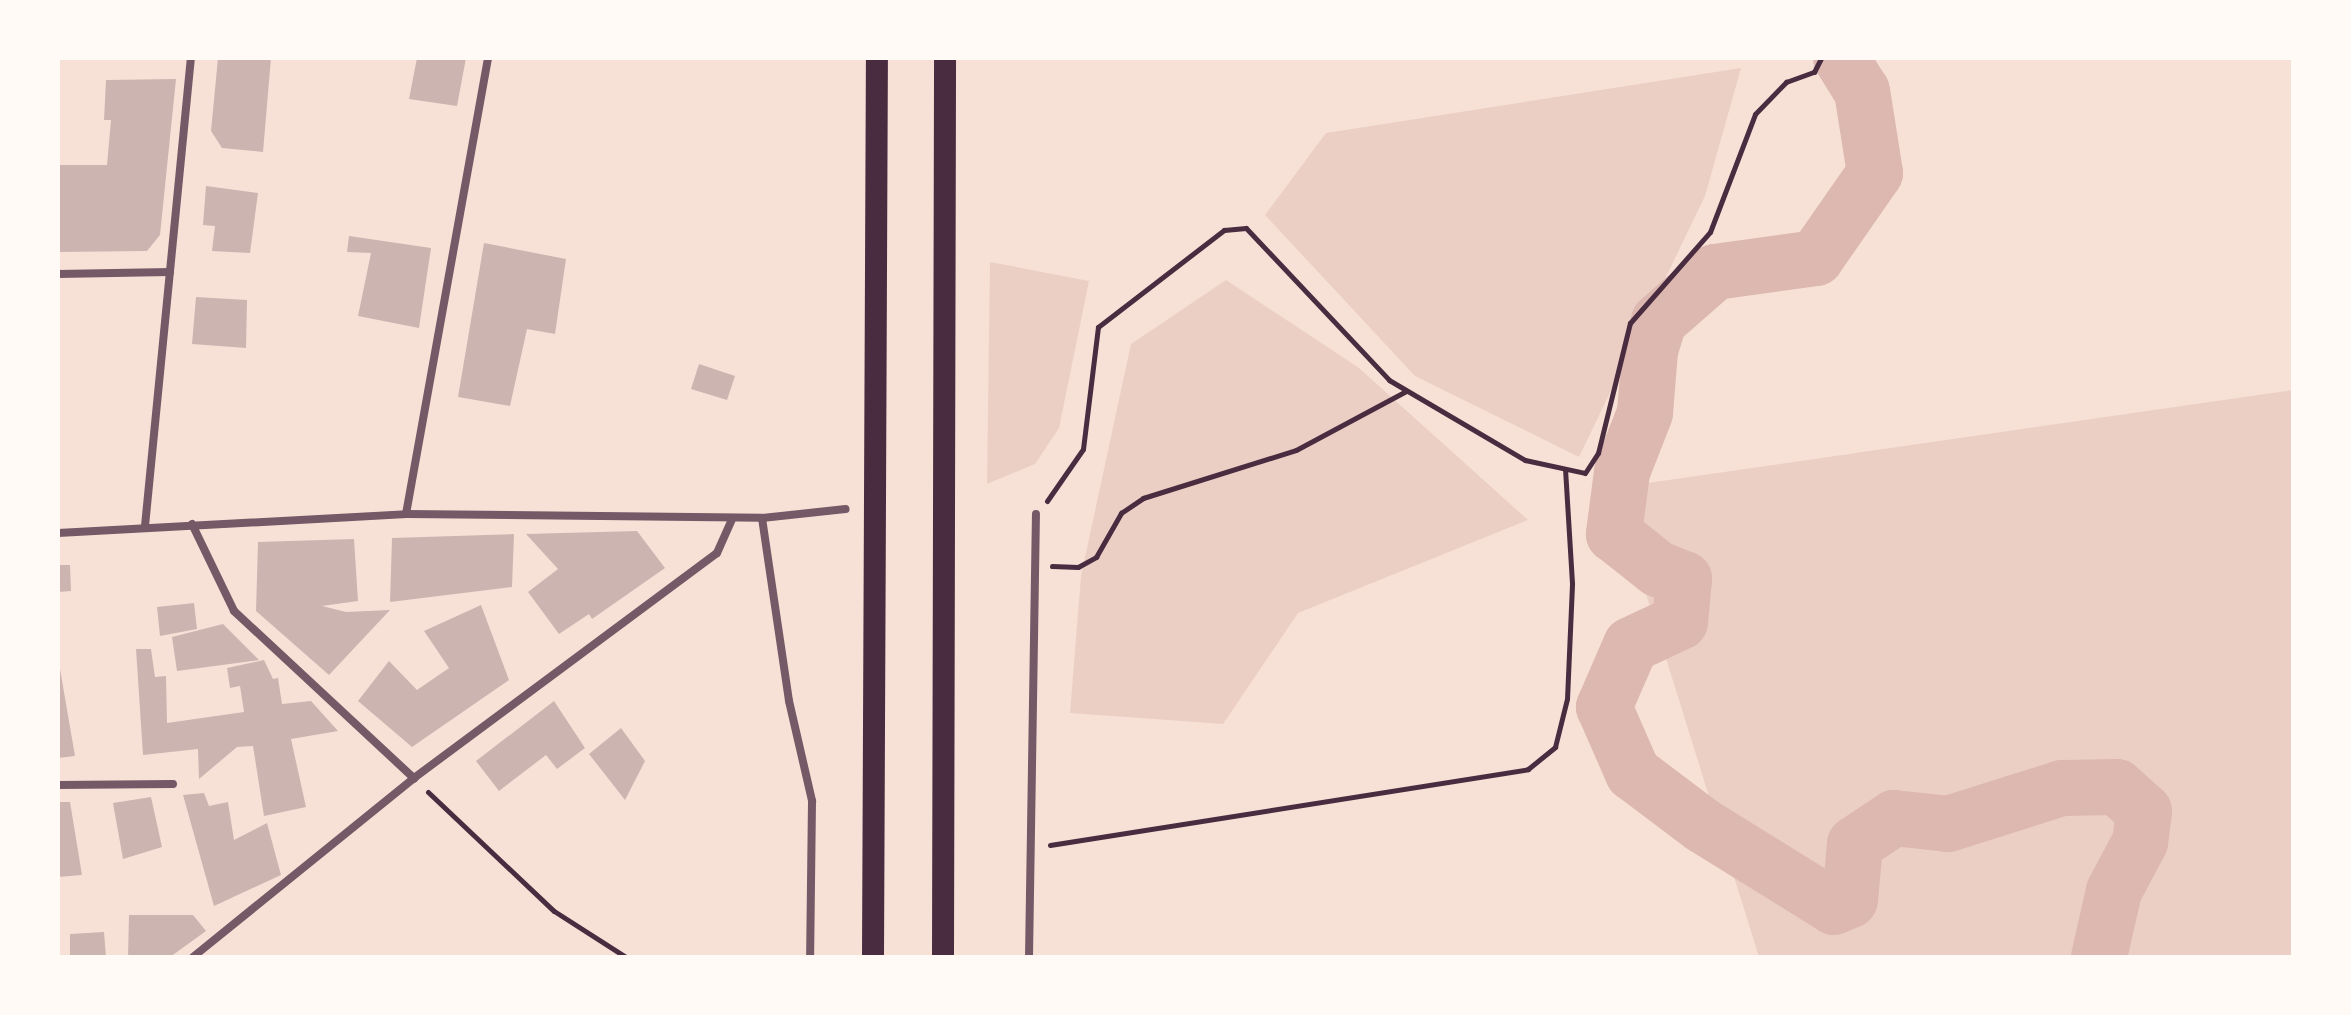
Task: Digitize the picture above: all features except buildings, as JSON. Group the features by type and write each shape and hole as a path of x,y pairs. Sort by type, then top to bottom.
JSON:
{"highway":[{"path":"873,957 877,58"},
{"path":"943,957 945,58"}],"street":[{"path":"145,526 191,58"},
{"path":"406,514 488,58"},
{"path":"58,274 170,272"},
{"path":"58,533 406,514 732,520 846,509"},
{"path":"1029,957 1036,514"},
{"path":"762,518 789,701 812,801 810,957"},
{"path":"193,957 414,778 717,553 732,520"},
{"path":"192,524 234,611 414,778"},
{"path":"58,785 173,784"}],"path":[{"path":"1036,514 1083,449 1098,327 1224,230 1246,228 1389,380 1525,460 1585,473 1598,453 1630,323 1710,232 1755,114 1786,82 1814,72 1821,58"},
{"path":"1035,566 1078,567 1096,557 1121,513 1143,498 1296,450 1406,391"},
{"path":"1031,848 1528,769 1555,747 1567,699 1572,583 1565,469"},
{"path":"414,778 554,911 626,957"}],"shaded area":[{"path":"1741,68 1705,196 1579,457 1415,376 1265,215 1326,133"},
{"path":"990,262 1089,281 1059,428 1035,464 987,484"},
{"path":"1226,280 1359,368 1528,520 1298,613 1223,724 1070,713 1081,576 1131,344"},
{"path":"2293,390 2293,957 1759,957 1613,488"}],"waterway":[{"path":"1841,58 1862,91 1875,173 1816,258 1715,272 1659,321 1650,351 1645,413 1622,472 1614,534 1658,569 1684,579 1680,622 1631,645 1604,707 1633,773 1702,825 1834,907 1850,900 1855,844 1894,818 1948,824 2062,788 2117,787 2144,811 2140,842 2114,891 2099,957"}]}
